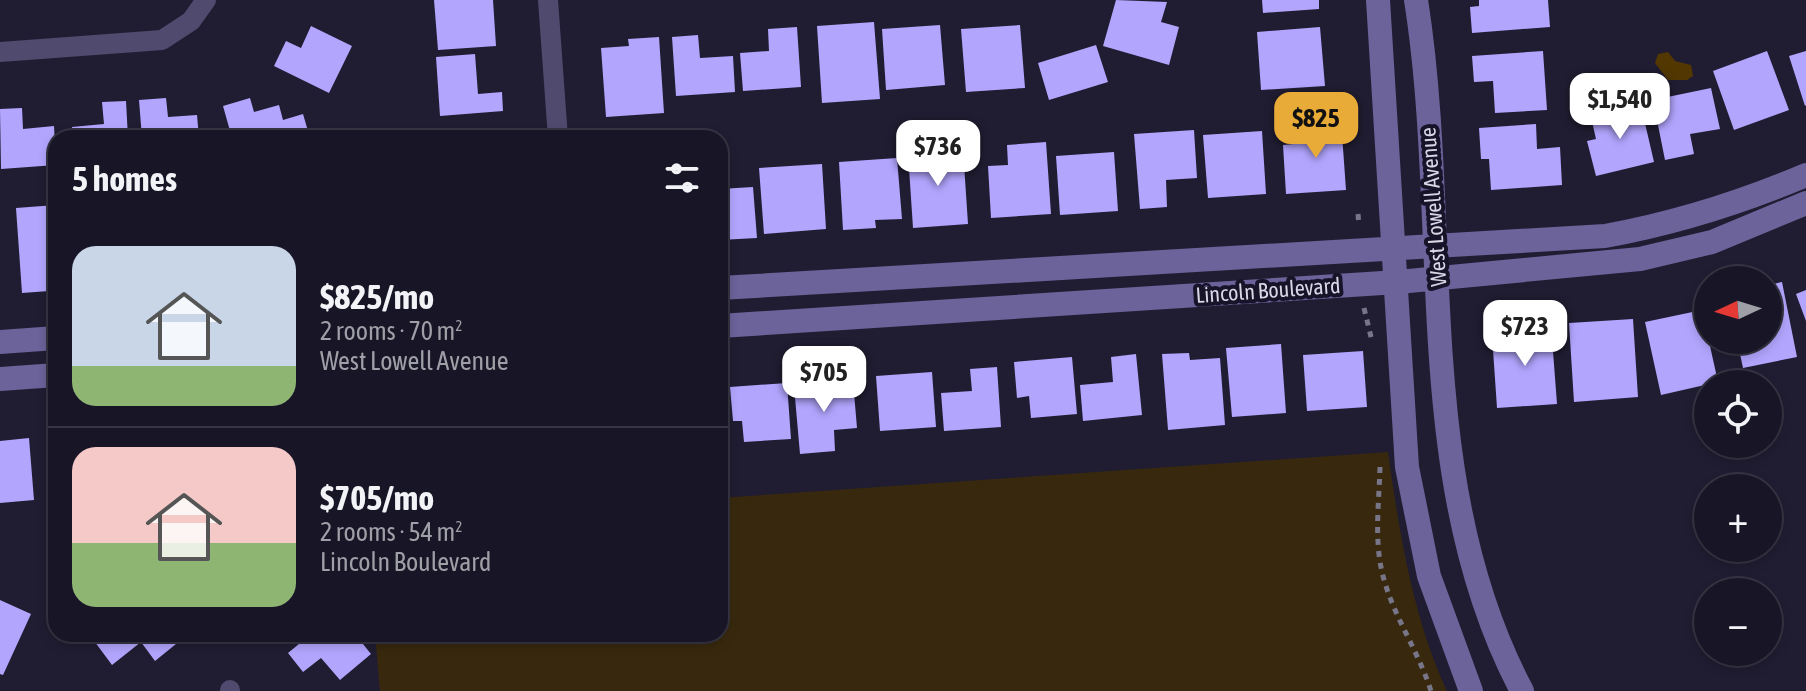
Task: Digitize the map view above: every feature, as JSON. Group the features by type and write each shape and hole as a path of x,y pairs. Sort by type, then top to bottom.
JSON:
{"street":[{"path":"0,52 162,40 191,21 206,0"},
{"path":"548,0 557,130"},
{"name":"West Lowell Avenue","path":"1378,0 1398,282 1407,467 1429,576 1471,691"},
{"name":"West Lowell Avenue","path":"1416,0 1437,245 1450,450 1463,532 1485,605 1522,691"},
{"name":"Lincoln Boulevard","path":"728,288 1605,236 1663,226 1735,205 1806,175"},
{"name":"Lincoln Boulevard","path":"728,325 1398,282 1640,259 1712,242 1806,203"},
{"path":"0,342 48,339"},
{"path":"0,379 48,376"}],"shaded area":[{"path":"1668,52 1675,61 1691,65 1693,76 1687,80 1668,80 1655,63 1658,54"},
{"path":"1388,452 1416,604 1447,691 380,691 376,642 728,642 728,497"}],"building":[{"path":"434,0 493,0 496,46 438,50"},
{"path":"1116,0 1167,2 1161,22 1179,27 1169,65 1103,46"},
{"path":"1262,0 1319,0 1319,9 1263,13"},
{"path":"1479,0 1548,0 1550,27 1472,33 1470,7 1479,6"},
{"path":"874,22 880,99 822,103 817,26"},
{"path":"940,25 945,85 886,90 882,29"},
{"path":"1020,25 1025,88 966,92 961,29"},
{"path":"311,26 352,46 329,93 274,66 286,41 301,48"},
{"path":"797,27 801,87 743,91 740,53 769,51 768,29"},
{"path":"1320,27 1325,86 1261,90 1257,32"},
{"path":"698,35 700,58 733,56 735,92 676,96 672,37"},
{"path":"659,37 664,113 606,117 601,48 629,46 628,39"},
{"path":"1096,45 1108,82 1049,100 1038,63"},
{"path":"1543,51 1547,110 1495,113 1493,81 1474,82 1472,56"},
{"path":"1767,51 1789,110 1734,130 1713,71"},
{"path":"1806,51 1806,105 1805,106 1789,56"},
{"path":"475,54 478,94 502,92 503,111 440,116 436,57"},
{"path":"1711,88 1720,129 1690,134 1694,154 1665,160 1653,100"},
{"path":"166,98 168,117 197,115 198,130 141,130 139,100"},
{"path":"250,98 254,112 279,105 283,120 303,114 308,130 230,130 223,106"},
{"path":"126,101 128,130 72,130 72,127 104,124 102,102"},
{"path":"1641,106 1654,162 1596,176 1587,141 1596,139 1591,117"},
{"path":"22,108 23,129 54,126 54,130 48,130 48,166 1,169 0,109"},
{"path":"1341,120 1346,190 1286,194 1283,145 1304,143 1303,123"},
{"path":"1536,124 1537,149 1560,147 1562,185 1491,190 1489,159 1481,159 1479,128"},
{"path":"1194,130 1197,178 1166,180 1167,207 1140,209 1134,134"},
{"path":"1262,131 1266,194 1208,198 1203,135"},
{"path":"1046,142 1051,214 991,218 988,166 1008,165 1007,145"},
{"path":"963,149 968,224 913,228 908,153"},
{"path":"1114,152 1118,211 1060,215 1056,156"},
{"path":"897,158 902,219 875,220 876,228 843,230 839,162"},
{"path":"822,164 826,229 764,234 759,168"},
{"path":"753,187 757,238 728,240 728,189"},
{"path":"48,206 48,291 22,293 16,208"},
{"path":"1782,282 1797,357 1743,368 1740,354 1782,354"},
{"path":"1806,290 1806,321 1796,294"},
{"path":"1694,312 1694,354 1712,354 1715,370 1694,370 1694,387 1661,395 1645,322"},
{"path":"1633,319 1638,397 1574,402 1569,323"},
{"path":"1551,325 1557,404 1497,408 1492,335 1523,333 1523,328"},
{"path":"1281,344 1286,413 1232,417 1226,348"},
{"path":"1363,351 1367,407 1307,411 1303,355"},
{"path":"1189,353 1190,360 1220,358 1225,425 1168,430 1162,354"},
{"path":"1136,354 1142,415 1083,421 1080,385 1113,382 1111,357"},
{"path":"1072,357 1077,414 1031,418 1029,396 1017,398 1014,362"},
{"path":"997,367 1001,427 944,431 941,393 972,391 970,369"},
{"path":"932,372 936,427 880,431 876,376"},
{"path":"853,381 857,428 834,430 835,451 800,454 794,386"},
{"path":"787,383 791,439 744,442 742,421 733,421 730,387"},
{"path":"29,438 34,500 0,503 0,441"},
{"path":"0,600 31,614 3,675 0,674"},
{"path":"95,642 141,642 112,665"},
{"path":"141,642 175,642 176,644 155,661"},
{"path":"301,642 361,642 371,654 340,680 321,658 303,672 288,653"}]}
